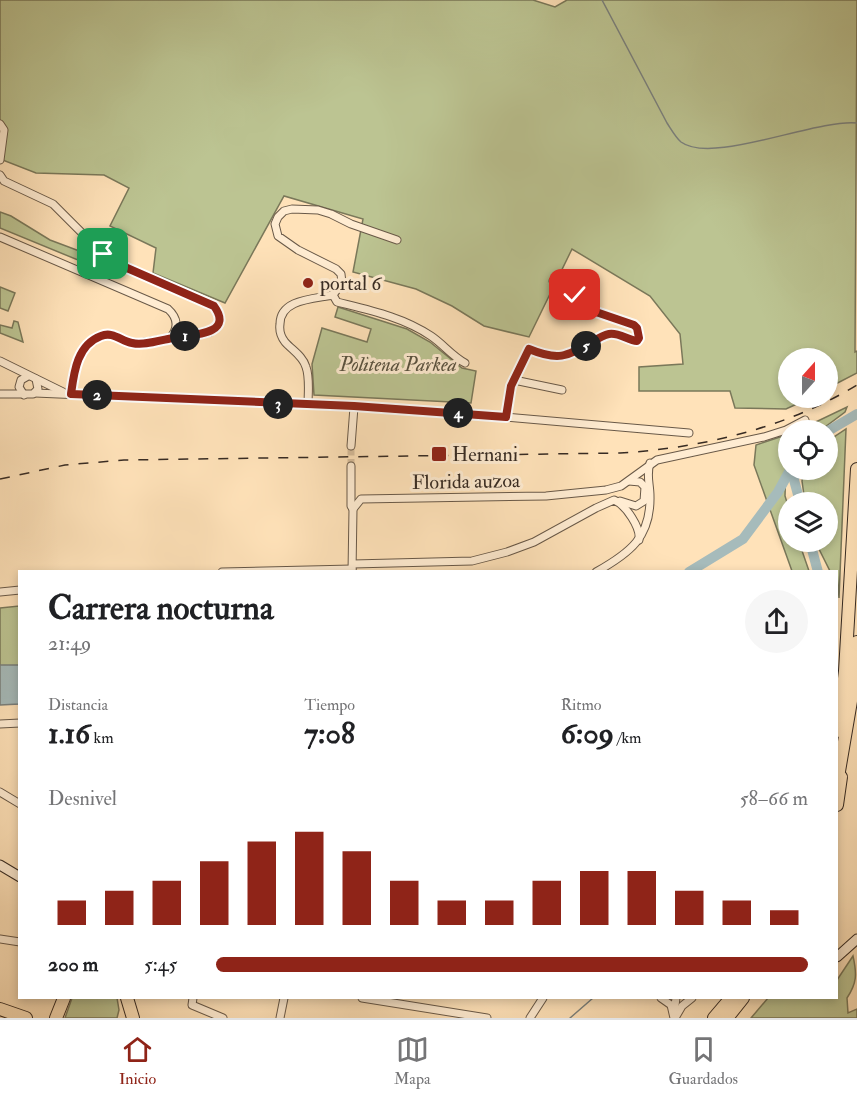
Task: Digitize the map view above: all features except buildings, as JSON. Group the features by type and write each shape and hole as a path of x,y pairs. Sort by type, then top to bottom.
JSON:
{"highway":[{"path":"842,734 838,720 848,626 857,468"},
{"path":"838,800 841,787 842,734 857,642"},
{"path":"838,778 842,760"},
{"path":"56,1018 64,999"},
{"path":"122,999 124,1012 122,1018"},
{"path":"127,999 133,1018"},
{"path":"714,1018 735,1001"},
{"path":"727,1018 735,1001"},
{"path":"0,1011 13,1018"},
{"path":"0,1011 26,1018"}],"main road":[{"path":"0,865 18,876"},
{"path":"838,956 857,939"},
{"path":"838,951 848,946"}],"street":[{"path":"0,124 4,130 0,160"},
{"path":"0,175 3,181 53,204 111,261 206,302 218,311 220,321 211,332 133,344 110,334 101,336 89,344 80,355 71,394"},
{"path":"308,405 306,366 300,356 283,339 279,322 281,315 291,305 333,295 342,283 341,274 278,236 275,224 278,217 284,211 318,210 397,240"},
{"path":"0,237 168,309 175,315 177,321 170,338"},
{"path":"506,417 514,380 529,349 556,357 578,350 607,334 612,333 633,341 639,338 634,325 596,312 553,281"},
{"path":"333,295 337,302 415,327 431,336 465,363"},
{"path":"0,361 16,369 23,381 24,395"},
{"path":"10,394 23,381 36,380 56,390 71,394"},
{"path":"35,393 39,386 36,380"},
{"path":"514,380 562,390"},
{"path":"0,394 71,394 308,405 353,410 506,417 689,433"},
{"path":"351,446 353,410"},
{"path":"599,570 639,540 646,528 650,512 648,469 650,463 662,458 693,454 778,433"},
{"name":"Florida auzoa","path":"361,499 546,496 606,490 617,488 639,474 650,463"},
{"path":"351,466 352,568"},
{"path":"639,474 648,482"},
{"path":"296,570 472,561 507,552 534,542 614,500 636,506 642,503 646,498 646,490 639,482 639,474"},
{"path":"628,481 639,482"},
{"path":"351,488 361,499 353,509"},
{"path":"614,500 622,505 638,530 639,540"},
{"path":"472,561 473,570"},
{"path":"0,592 18,590"},
{"path":"0,724 18,723"},
{"path":"0,792 18,803"},
{"path":"0,939 18,942"},
{"path":"193,999 192,1005 223,1018"},
{"path":"280,1018 284,999"},
{"path":"530,1018 542,999"},
{"path":"662,999 670,1005 675,1017"},
{"path":"675,1017 676,999"},
{"path":"675,1017 682,1006 691,999"},
{"path":"391,1000 487,1018"}],"green space":[{"path":"0,0 533,0 555,7 567,0 857,0 855,352 857,351 857,373 838,383 838,348 778,348 778,408 788,408 786,409 735,408 730,391 639,391 639,367 683,364 680,334 650,296 572,249 529,337 484,326 452,306 416,289 353,272 363,219 284,196 225,303 153,273 156,248 110,226 129,188 104,175 36,173 0,159"},
{"path":"0,212 11,216 50,240 106,261 95,267 0,228"},
{"path":"0,287 15,293 8,311 0,308"},
{"name":"Politena Parkea","path":"338,307 407,329 430,342 462,368 476,371 471,403 314,395 312,364 322,328 367,342 371,329 335,317"},
{"path":"14,321 18,322 23,342 0,333 0,325 12,328"},
{"path":"847,407 845,412 834,420 820,420"},
{"path":"846,429 839,598 838,570 830,570 820,552 838,552 838,492 804,492 802,481 838,480 838,434"},
{"path":"778,438 778,480 786,480 785,492 778,492 778,532 754,465 756,445"},
{"path":"785,552 802,552 809,570 792,570"},
{"path":"18,606 18,672 0,674 0,608"},
{"path":"853,956 855,978 853,988 847,998 848,1013 857,1009 857,1018 751,1018 767,999 838,999 838,978"},
{"path":"72,999 117,999 119,1010 117,1018 65,1018"}],"shaded area":[{"path":"0,665 18,665 18,704 0,705"}],"waterway":[{"path":"602,0 667,123 681,142 696,148 716,148 816,128 857,123"},
{"path":"838,425 857,414"},
{"path":"692,570 743,539 785,480"},
{"path":"794,480 797,492"},
{"path":"813,552 817,570"},
{"path":"570,1018 592,999"}],"tunnel":[{"path":"351,446 351,466"}],"railway":[{"path":"0,479 65,465 124,460 620,453 651,450 712,441 772,424 802,413 857,385"}],"place":[{"name":"portal 6","path":"308,283"},
{"name":"Hernani","path":"439,454"}],"route":[{"path":"103,254 111,261 214,306 218,311 220,321 211,332 145,343 133,344 110,334 101,336 89,344 80,355 76,364 71,394 354,406 506,417 511,386 529,349 556,357 567,355 607,334 612,333 633,341 639,338 634,325 596,312 575,295"}]}
